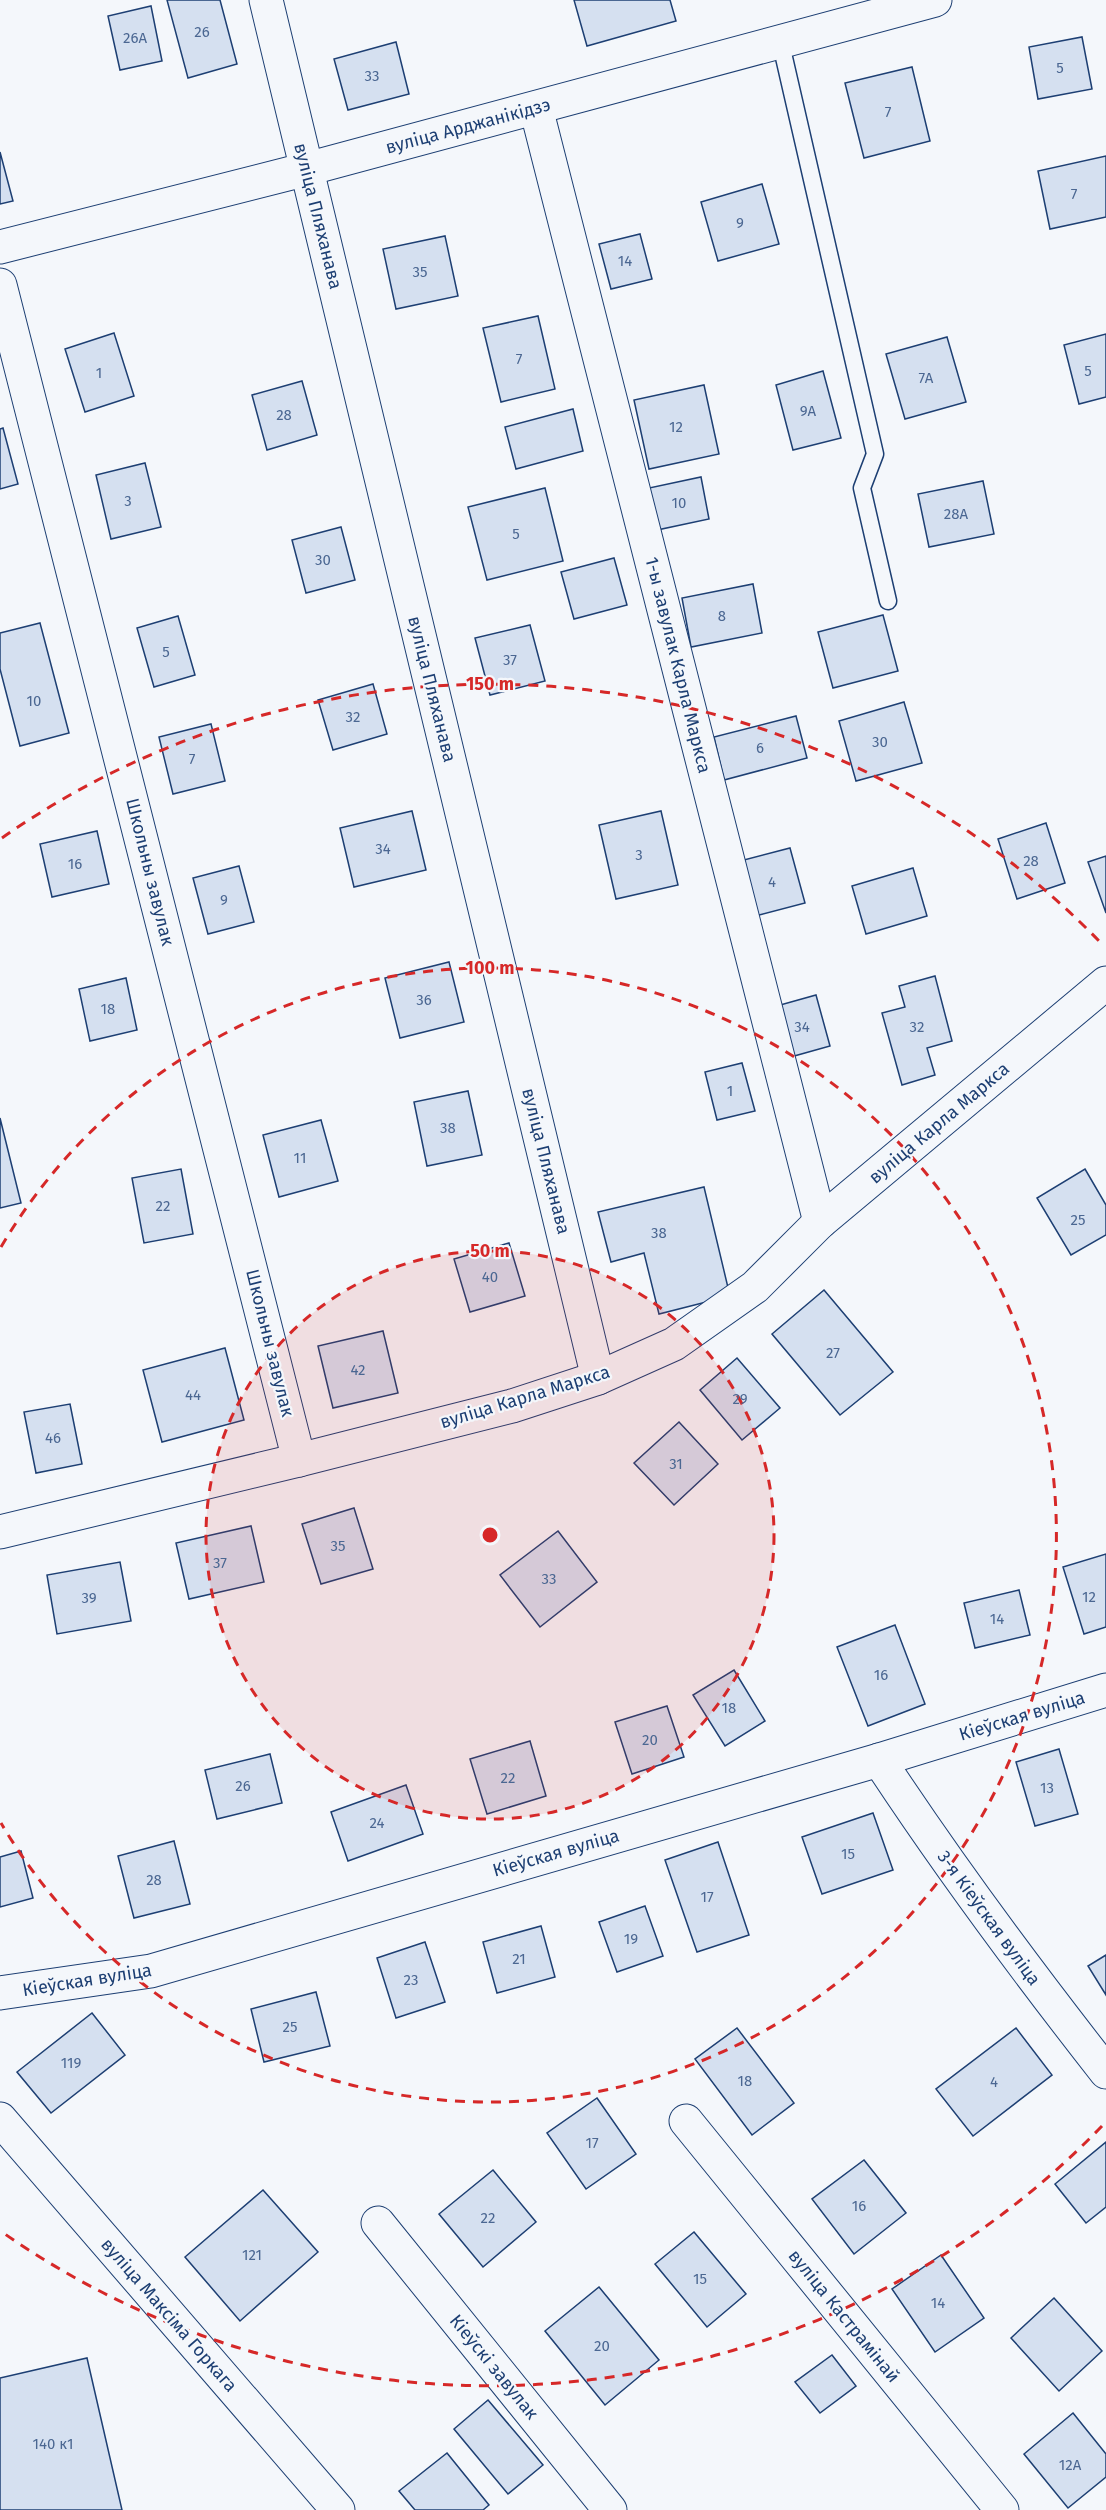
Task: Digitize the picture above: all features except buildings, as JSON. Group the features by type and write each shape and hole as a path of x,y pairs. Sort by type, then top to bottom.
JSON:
{"street":[{"name":"вуліца Пляханава","path":"266,0 598,1378"},
{"name":"вуліца Арджанікідзэ","path":"0,247 307,169 935,0"},
{"name":"1-ы завулак Карла Маркса","path":"536,108 820,1222"},
{"name":"Школьны завулак","path":"0,285 299,1460"},
{"name":"вуліца Карла Маркса","path":"0,1532 512,1406 598,1378 674,1344 755,1287 820,1222 1106,983"},
{"name":"Кіеўская вуліца","path":"0,1993 151,1971 879,1760 1106,1690"},
{"name":"3-я Кіеўская вуліца","path":"879,1760 930,1838 1016,1957 1106,2072"},
{"name":"вуліца Максіма Горкага","path":"0,2119 338,2510"},
{"name":"вуліца Кастрамінай","path":"686,2121 1002,2510"},
{"name":"Кіеўскі завулак","path":"378,2223 610,2510"}],"lane":[{"path":"780,40 875,454 862,488 888,601"}]}
